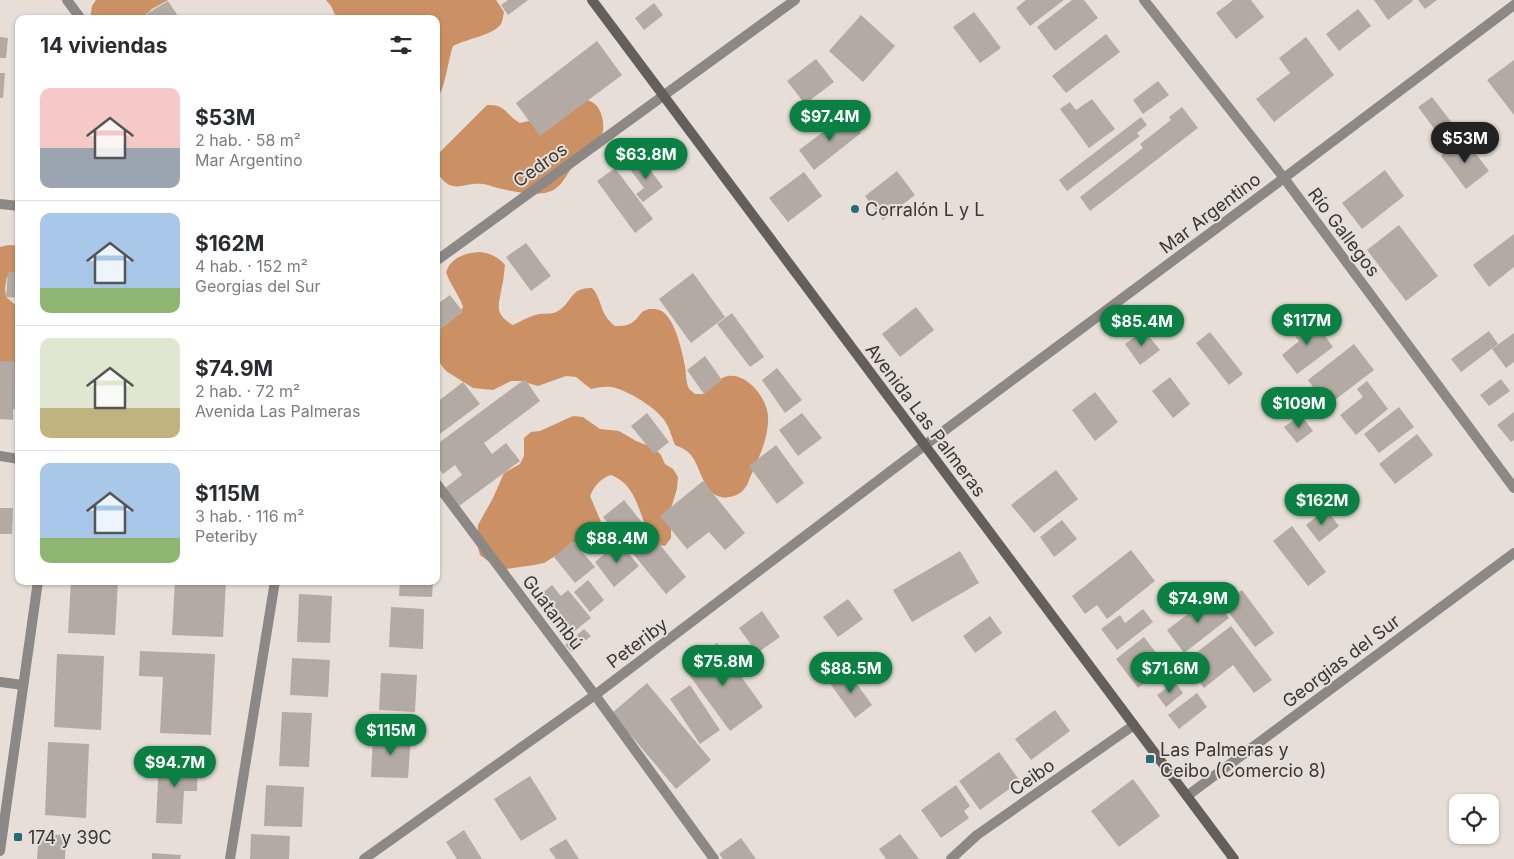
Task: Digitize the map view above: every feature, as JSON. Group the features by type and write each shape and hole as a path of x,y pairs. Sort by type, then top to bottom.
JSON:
{"main road":[{"name":"Avenida Las Palmeras","path":"592,0 1234,859"}],"street":[{"path":"67,0 78,15"},
{"name":"Cedros","path":"440,259 795,0"},
{"name":"Río Gallegos","path":"1144,0 1284,178 1514,488"},
{"name":"Mar Argentino","path":"925,445 1514,5"},
{"path":"0,204 15,206"},
{"name":"Peteriby","path":"364,859 595,695 925,445"},
{"path":"0,456 15,458"},
{"name":"Guatambú","path":"440,488 595,695 714,859"},
{"name":"Georgias del Sur","path":"1187,796 1514,553"},
{"path":"0,851 37,585"},
{"path":"230,859 274,585"},
{"path":"0,682 23,685"},
{"name":"Ceibo","path":"951,859 977,835 1134,724"}],"shaded area":[{"path":"96,0 168,0 145,15 91,15 92,6"},
{"path":"326,0 496,0 504,12 502,22 497,28 453,46 440,94 440,15 335,15"},
{"path":"579,97 596,105 603,119 603,131 600,141 574,165 555,189 549,192 528,194 483,184 453,186 447,184 440,176 440,152 487,105 502,108 520,123 538,119"},
{"path":"15,246 15,274 7,277 5,288 6,297 15,305 15,365 0,365 0,247"},
{"path":"487,253 499,259 505,265 499,308 502,317 513,325 536,315 556,312 576,292 585,288 592,288 596,293 603,312 615,326 624,326 631,323 646,310 655,309 662,311 667,316 679,342 688,387 695,394 704,394 718,381 728,376 742,378 755,388 767,409 768,423 762,451 748,484 743,490 734,496 721,497 715,495 707,486 691,456 685,450 675,445 669,428 657,412 642,400 625,392 608,387 591,389 576,377 566,376 538,386 521,381 511,381 493,390 473,388 446,371 440,363 440,329 457,316 463,307 446,272 451,263 459,257 468,254"},
{"path":"573,416 583,417 600,429 619,431 636,441 654,448 661,455 665,464 673,469 678,477 677,489 671,508 671,538 665,546 654,544 638,505 628,487 621,480 611,475 598,483 590,496 601,522 595,531 544,563 506,569 495,566 480,555 477,544 478,525 504,473 520,464 524,456 524,438 531,432 540,431"}],"building":[{"path":"508,0 528,0 508,15 501,5"},
{"path":"1026,0 1064,0 1030,26 1016,8"},
{"path":"1072,0 1084,0 1098,18 1055,51 1037,27"},
{"path":"1233,0 1251,0 1264,17 1236,39 1216,13"},
{"path":"1374,0 1412,0 1413,1 1388,20"},
{"path":"1418,0 1437,0 1425,9"},
{"path":"168,1 177,15 145,15"},
{"path":"654,3 663,15 644,30 635,18"},
{"path":"1358,9 1371,26 1339,51 1326,34"},
{"path":"974,12 1001,48 980,63 953,27"},
{"path":"861,15 895,46 863,82 829,51"},
{"path":"1106,34 1120,52 1066,93 1052,76"},
{"path":"0,37 8,38 6,58 0,58"},
{"path":"1306,37 1334,75 1274,122 1256,99 1290,73 1279,58"},
{"path":"597,41 622,75 540,136 516,103"},
{"path":"816,59 834,82 805,104 787,81"},
{"path":"1514,60 1514,115 1487,80"},
{"path":"0,73 5,73 3,98 0,98"},
{"path":"1158,81 1169,95 1143,114 1133,100"},
{"path":"1432,97 1459,132 1445,143 1418,107"},
{"path":"1092,99 1115,129 1089,148 1060,109 1070,102 1076,110"},
{"path":"1182,107 1198,128 1090,211 1080,197 1143,148 1140,144 1171,120 1169,117"},
{"path":"847,114 861,133 814,170 799,150"},
{"path":"1141,117 1147,125 1137,133 1140,136 1067,191 1059,180"},
{"path":"1464,138 1489,171 1466,189 1441,156"},
{"path":"642,159 663,187 643,202 636,194 644,188 629,168"},
{"path":"615,168 653,219 635,233 597,181"},
{"path":"1385,170 1404,196 1362,229 1342,203"},
{"path":"897,171 915,195 883,220 865,196"},
{"path":"804,172 822,196 788,222 769,198"},
{"path":"1399,225 1438,276 1406,301 1367,250"},
{"path":"1514,234 1514,267 1489,287 1473,265"},
{"path":"526,243 551,276 531,291 506,257"},
{"path":"8,272 15,273 15,298 6,297"},
{"path":"693,273 725,317 691,343 659,299"},
{"path":"450,295 463,312 440,329 440,302"},
{"path":"916,307 934,330 900,357 882,334"},
{"path":"732,313 764,357 750,367 717,324"},
{"path":"1311,317 1333,347 1297,374 1282,355 1299,341 1292,332"},
{"path":"1144,330 1160,350 1140,365 1125,344"},
{"path":"1489,331 1498,344 1461,372 1451,359"},
{"path":"1210,332 1243,374 1229,385 1196,343"},
{"path":"1514,333 1514,362 1506,368 1492,349"},
{"path":"1354,344 1374,370 1327,406 1308,380"},
{"path":"705,356 722,380 704,394 687,370"},
{"path":"0,361 15,362 15,409 13,409 13,420 0,419"},
{"path":"777,368 802,400 785,413 762,380"},
{"path":"1170,377 1190,404 1173,418 1152,391"},
{"path":"525,379 540,401 484,443 492,454 506,443 520,461 459,506 445,488 462,475 455,465 443,474 440,471 440,442"},
{"path":"1501,379 1510,391 1489,406 1480,395"},
{"path":"1367,381 1388,409 1356,435 1340,415 1363,397 1357,389"},
{"path":"463,382 480,404 440,434 440,400"},
{"path":"1095,392 1118,422 1095,441 1072,410"},
{"path":"1399,407 1414,427 1379,453 1364,434"},
{"path":"1514,412 1514,440 1511,442 1497,425"},
{"path":"647,413 669,442 654,454 631,426"},
{"path":"802,413 822,438 798,456 779,430"},
{"path":"1301,415 1313,431 1297,443 1284,427"},
{"path":"1417,434 1433,455 1395,484 1379,464"},
{"path":"776,445 804,483 777,504 749,466"},
{"path":"1056,470 1078,499 1034,533 1011,505"},
{"path":"703,481 745,533 725,550 709,532 687,549 660,516"},
{"path":"624,500 686,577 666,594 603,517"},
{"path":"0,508 13,508 12,534 0,534"},
{"path":"1326,509 1339,526 1319,542 1306,525"},
{"path":"1062,520 1077,539 1054,557 1040,537"},
{"path":"1292,526 1326,572 1308,586 1273,541"},
{"path":"573,541 595,567 575,583 554,557"},
{"path":"619,542 639,566 614,587 595,562"},
{"path":"1131,550 1155,581 1107,619 1097,605 1085,614 1072,596"},
{"path":"960,551 979,583 912,622 893,590"},
{"path":"588,580 604,600 590,612 574,592"},
{"path":"71,585 118,585 115,635 68,633"},
{"path":"175,585 226,585 223,637 172,635"},
{"path":"400,585 433,585 432,597 399,596"},
{"path":"552,585 561,596 568,590 591,618 571,634 540,595"},
{"path":"1242,590 1274,633 1255,647 1223,605"},
{"path":"299,594 332,596 330,643 297,642"},
{"path":"1212,596 1229,618 1184,653 1167,630"},
{"path":"848,599 863,619 838,637 823,617"},
{"path":"391,607 424,609 423,649 389,647"},
{"path":"1143,609 1153,622 1117,650 1101,629 1120,615 1125,623"},
{"path":"762,611 780,637 757,653 739,628"},
{"path":"990,616 1002,633 975,653 963,636"},
{"path":"1231,626 1272,680 1254,693 1233,665 1204,688 1184,662"},
{"path":"584,629 591,636 572,652 565,645"},
{"path":"1144,637 1166,666 1138,688 1116,659"},
{"path":"717,643 763,707 730,731 684,668"},
{"path":"140,651 215,654 211,735 160,733 163,677 139,676"},
{"path":"57,654 104,656 101,730 54,727"},
{"path":"292,658 330,660 328,697 290,695"},
{"path":"847,670 872,705 855,718 829,682"},
{"path":"381,673 417,675 415,712 379,710"},
{"path":"1175,682 1183,693 1166,707 1157,695"},
{"path":"647,683 711,760 676,789 612,713"},
{"path":"690,685 720,730 700,744 670,699"},
{"path":"1197,693 1207,707 1179,729 1168,715"},
{"path":"1055,710 1070,731 1031,760 1015,739"},
{"path":"282,712 312,713 309,767 279,766"},
{"path":"373,734 411,736 408,778 371,777"},
{"path":"48,742 89,744 86,818 45,815"},
{"path":"999,752 1020,781 980,810 959,781"},
{"path":"159,758 198,760 197,791 184,791 182,824 156,823"},
{"path":"530,776 557,819 521,841 494,799"},
{"path":"1133,779 1160,816 1119,847 1091,811"},
{"path":"266,785 304,787 302,827 264,826"},
{"path":"956,785 970,806 964,811 969,818 941,838 921,810"},
{"path":"464,830 482,859 457,859 446,842"},
{"path":"39,834 66,835 65,859 37,859"},
{"path":"251,834 290,836 289,859 250,859"},
{"path":"900,834 919,859 886,859 879,849"},
{"path":"741,838 756,859 723,859 719,854"},
{"path":"566,839 579,859 556,859 549,849"},
{"path":"152,853 181,855 180,859 152,859"}],"place":[{"name":"Corralón L y L","path":"855,209"},
{"name":"Las Palmeras y Ceibo (Comercio 8)","path":"1150,759"},
{"name":"174 y 39C","path":"18,837"}]}
